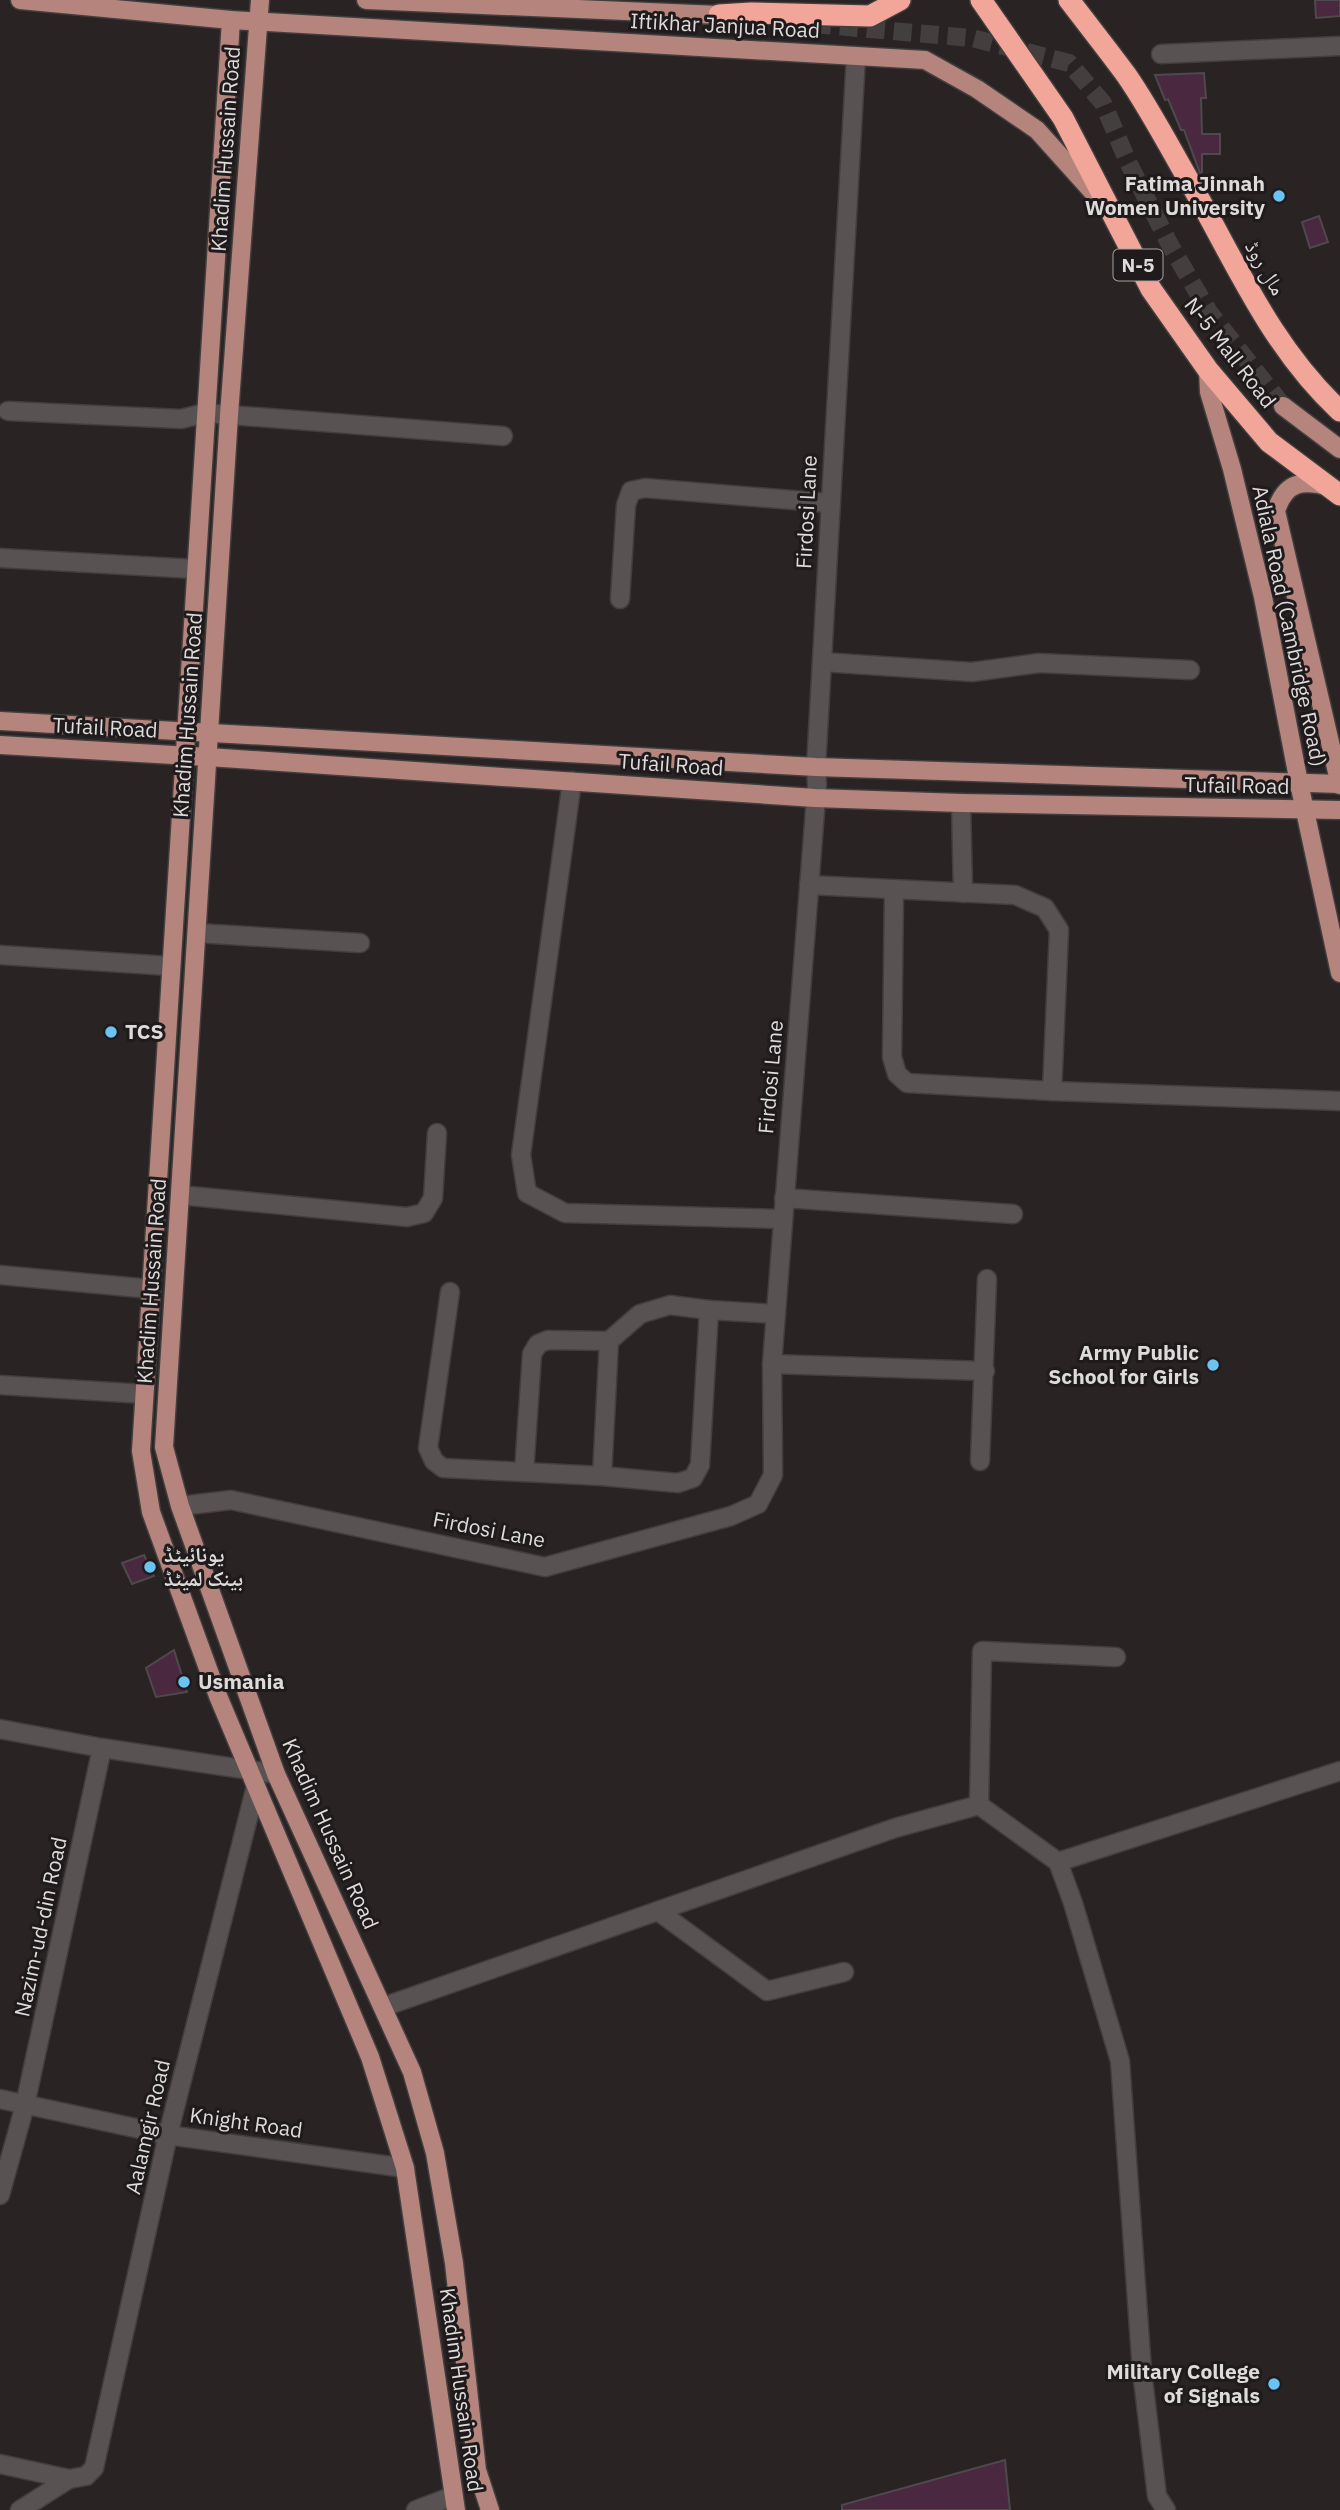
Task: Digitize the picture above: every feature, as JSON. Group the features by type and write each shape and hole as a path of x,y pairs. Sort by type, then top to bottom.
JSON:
{"highway":[{"path":"719,15 751,13 870,16 900,0"},
{"name":"N-5 Mall Road","path":"981,0 1063,118 1151,289 1208,370 1269,442 1335,491"},
{"name":"مال روڈ","path":"1069,0 1128,78 1193,189 1241,280 1281,344 1340,411"}],"main road":[{"name":"Iftikhar Janjua Road","path":"20,0 230,20 925,60 977,89 1037,130 1108,209"},
{"name":"Khadim Hussain Road","path":"260,0 229,415 164,1447 180,1506 276,1774 412,2073 435,2153 454,2263 477,2470 490,2510"},
{"name":"Iftikhar Janjua Road","path":"366,0 719,15"},
{"name":"Khadim Hussain Road","path":"230,20 141,1451 151,1512 218,1696 370,2057 405,2168 454,2503"},
{"name":"Adiala Road (Cambridge Road)","path":"1208,370 1209,392 1233,469 1263,597 1340,973"},
{"path":"1283,406 1340,449"},
{"name":"Adiala Road (Cambridge Road)","path":"1335,491 1314,482 1294,485 1281,495 1276,511 1340,784"},
{"name":"Tufail Road","path":"0,721 816,767 1340,784"},
{"name":"Tufail Road","path":"0,745 572,780 815,798 1340,810"}],"street":[{"path":"1161,54 1340,46"},
{"name":"Firdosi Lane","path":"180,1506 231,1500 545,1567 731,1516 758,1504 773,1475 772,1364 817,785 856,56"},
{"path":"8,411 181,419 205,413 503,436"},
{"path":"620,599 626,505 631,491 645,488 830,503"},
{"path":"0,558 195,569"},
{"path":"822,662 972,673 1039,663 1190,670"},
{"path":"572,780 521,1155 527,1193 565,1213 782,1219"},
{"path":"961,803 963,893"},
{"path":"809,885 1015,895 1045,908 1059,930 1052,1091"},
{"path":"894,889 892,1057 897,1074 907,1083 1340,1101"},
{"path":"197,933 360,943"},
{"path":"0,955 170,966"},
{"path":"180,1195 407,1217 424,1213 433,1198 437,1133"},
{"path":"784,1198 1013,1214"},
{"path":"0,1275 151,1289"},
{"path":"979,1461 987,1279"},
{"path":"450,1292 428,1448 434,1461 443,1468 602,1476 678,1483 693,1478 701,1465 709,1310"},
{"path":"524,1472 532,1354 538,1344 548,1340 609,1341 640,1314 670,1305 776,1314"},
{"path":"602,1476 609,1341"},
{"path":"772,1364 985,1371"},
{"path":"0,1385 144,1394"},
{"path":"979,1805 982,1651 1116,1657"},
{"path":"0,1729 253,1778 276,1774"},
{"name":"Nazim-ud-din Road","path":"0,2195 25,2105 102,1748"},
{"path":"1058,1862 1340,1771"},
{"name":"Aalamgir Road","path":"77,2477 94,2468 253,1778"},
{"path":"979,1805 1058,1862 1121,2061 1142,2371 1157,2496 1166,2510"},
{"path":"383,2007 895,1828 979,1805"},
{"path":"658,1911 767,1991 844,1972"},
{"name":"Knight Road","path":"0,2099 169,2135 405,2168"},
{"path":"0,2464 77,2477"},
{"path":"20,2510 77,2477"},
{"path":"416,2510 454,2503"}],"building":[{"path":"1315,0 1340,0 1340,16 1316,18"},
{"path":"1204,73 1206,98 1201,98 1202,134 1220,134 1220,154 1202,154 1200,173 1184,130 1181,130 1168,99 1165,100 1155,75"},
{"path":"1319,216 1328,242 1310,248 1302,222"},
{"path":"144,1555 154,1576 132,1584 122,1563"},
{"path":"174,1650 187,1692 156,1697 146,1668"},
{"path":"1005,2460 1010,2510 842,2510 842,2505"}],"tunnel":[{"path":"813,24 972,38 1069,63 1103,103 1128,162 1170,245 1209,312 1283,406"}],"place":[{"name":"Fatima Jinnah Women University","path":"1279,196"},
{"name":"TCS","path":"111,1032"},
{"name":"Army Public School for Girls","path":"1213,1365"},
{"name":"یونائیٹڈ بینک لمیٹڈ","path":"150,1567"},
{"name":"Usmania","path":"184,1682"},
{"name":"Military College of Signals","path":"1274,2384"}]}
